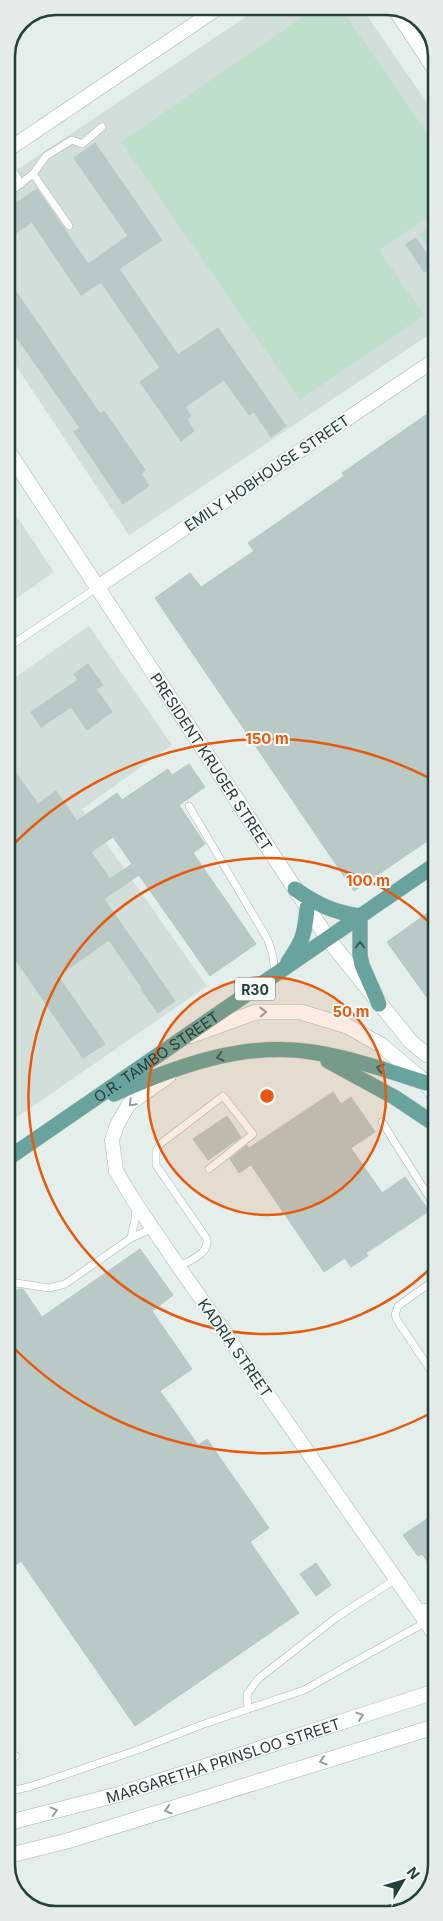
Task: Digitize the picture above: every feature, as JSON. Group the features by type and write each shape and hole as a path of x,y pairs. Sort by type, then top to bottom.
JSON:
{"main road":[{"name":"O.R. TAMBO STREET","path":"15,1154 428,869"},
{"path":"295,889 319,905 340,913 360,916 360,955 362,965 379,1004"},
{"path":"278,973 300,946 305,930 307,908"},
{"name":"O.R. TAMBO STREET","path":"74,1113 145,1080 187,1066 236,1053 269,1049 312,1052 361,1062 428,1081"},
{"path":"312,1052 394,1097 428,1120"}],"street":[{"path":"15,145 208,15"},
{"path":"400,17 428,60"},
{"name":"EMILY HOBHOUSE STREET","path":"99,586 428,364"},
{"name":"PRESIDENT KRUGER STREET","path":"15,461 99,586 328,939 411,1042 428,1055"},
{"path":"184,1038 256,1012 301,1012 347,1026 381,1045 428,1080"},
{"name":"KADRIA STREET","path":"187,1066 149,1088 129,1104 117,1125 112,1140 116,1170 152,1228 428,1625"},
{"name":"MARGARETHA PRINSLOO STREET","path":"15,1821 120,1794 428,1694"},
{"name":"MARGARETHA PRINSLOO STREET","path":"15,1854 76,1838 428,1729"}],"lane":[{"path":"15,188 33,174 46,156 72,140 81,144 102,126"},
{"path":"15,174 21,184"},
{"path":"33,174 69,226"},
{"path":"15,642 99,586"},
{"path":"189,806 268,940 278,973"},
{"path":"179,1267 206,1250 208,1245 207,1239 156,1165 156,1152 160,1144 223,1096 253,1134 209,1168"},
{"path":"382,1122 428,1195"},
{"path":"131,1238 136,1219 136,1204"},
{"path":"16,1283 56,1288 65,1284 131,1238 152,1228"},
{"path":"428,1285 398,1306 395,1314 428,1368"},
{"path":"248,1709 247,1694 258,1679 337,1617 396,1579"},
{"path":"416,1608 428,1607"},
{"path":"15,1790 32,1786 304,1690 426,1622"}],"shaded area":[{"path":"249,15 367,15 428,104 428,335 129,535 15,364 15,171"},
{"path":"15,514 54,572 15,599"},
{"path":"89,626 172,745 82,809 207,986 15,1118 15,677"}],"green space":[{"path":"305,15 346,15 428,134 428,216 379,250 424,315 300,400 121,142"},
{"path":"428,228 428,246 420,234"}],"building":[{"path":"95,143 162,240 119,269 178,355 218,328 286,426 271,437 254,412 249,415 224,380 185,407 191,416 187,419 194,431 181,441 140,382 160,368 101,282 81,295 32,222 15,234 15,204 37,189 88,264 128,236 74,158"},
{"path":"416,238 428,256 428,269 424,272 406,244"},
{"path":"15,290 100,414 104,411 145,470 141,474 149,486 123,504 74,432 80,428 15,335"},
{"path":"428,414 428,840 354,891 155,598 190,573 201,587 254,551 248,543 344,476 342,473"},
{"path":"88,664 103,685 96,689 112,712 87,730 71,707 41,727 31,712 78,680 74,674"},
{"path":"189,764 205,787 179,805 205,844 193,853 256,944 210,976 139,875 104,899 175,1001 158,1013 109,940 58,976 105,1044 83,1058 15,959 15,771 38,804 56,791 77,821 117,793 122,800 168,769 172,775","holes":["113,837 132,864 110,879 91,852"]},
{"path":"428,913 428,999 387,942"},
{"path":"333,1092 341,1104 351,1097 375,1132 351,1148 382,1193 405,1177 428,1212 366,1253 368,1256 351,1267 345,1258 324,1272 251,1165 239,1173 230,1159 247,1145 249,1148"},
{"path":"227,1116 241,1137 208,1160 193,1139"},
{"path":"140,1249 173,1295 152,1311 192,1369 160,1391 198,1445 207,1439 269,1528 250,1542 299,1613 135,1726 21,1561 15,1565 15,1292 23,1289 42,1317"},
{"path":"428,1518 428,1562 422,1554 418,1556 403,1535"},
{"path":"316,1563 331,1585 316,1596 300,1574"}]}
